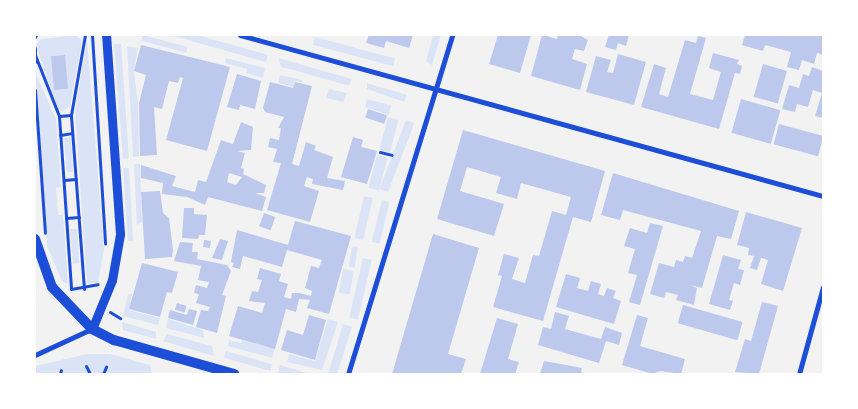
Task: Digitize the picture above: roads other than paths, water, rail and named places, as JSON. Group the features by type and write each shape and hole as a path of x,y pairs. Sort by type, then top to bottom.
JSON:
{"main road":[{"path":"92,329 112,280 120,234 106,35"},
{"path":"39,240 52,287 92,329 114,340 234,374"}],"street":[{"path":"240,35 823,196"},
{"path":"348,374 452,35"},
{"path":"35,247 39,240"},
{"path":"799,374 823,287"},
{"path":"35,355 92,329"}]}
